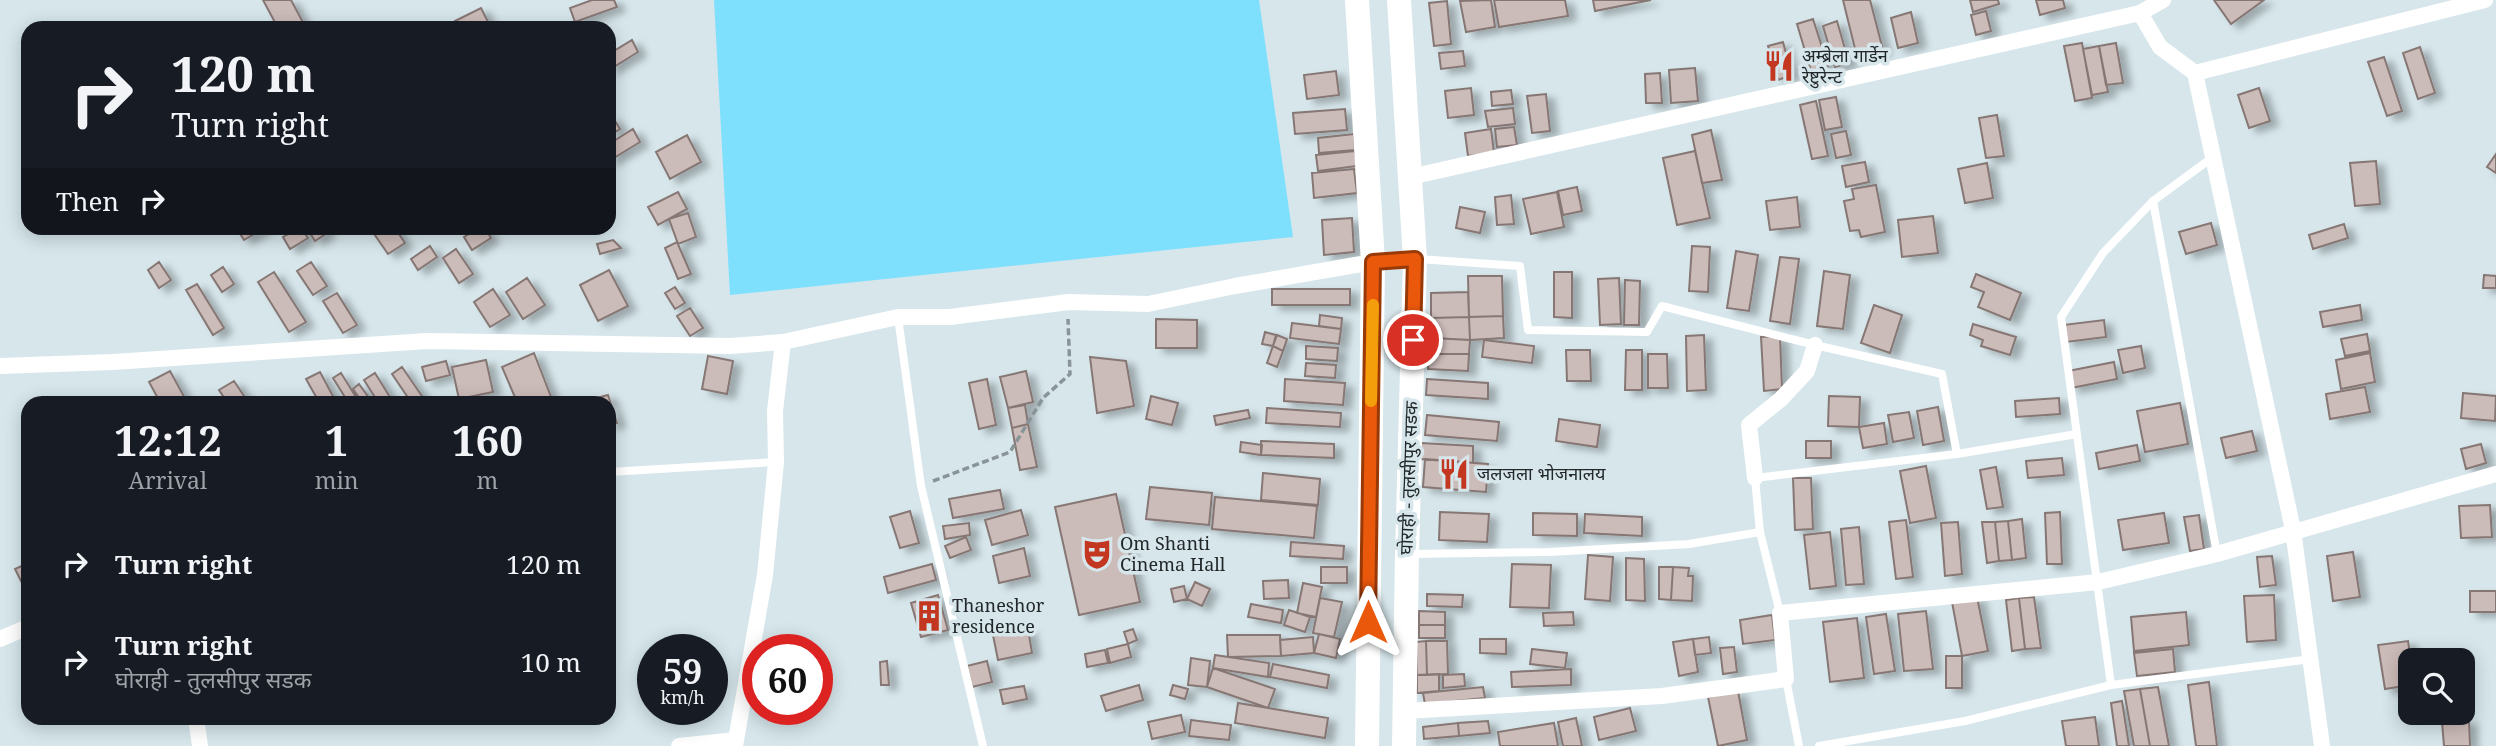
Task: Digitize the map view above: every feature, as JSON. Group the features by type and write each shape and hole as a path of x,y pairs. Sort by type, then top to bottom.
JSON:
{"main road":[{"path":"1357,0 1373,262 1367,746"},
{"name":"घोराही - तुलसीपुर सडक","path":"1399,0 1415,259 1405,746"}],"street":[{"path":"1410,177 2140,13 2162,0"},
{"path":"2195,73 2484,0"},
{"path":"2140,13 2160,47 2195,73 2293,530 2322,746"},
{"path":"0,366 113,362 427,341 730,346 783,342 898,317 950,317 1069,302 1149,304 1373,262 1415,259"},
{"path":"678,746 735,743 765,575 776,462 775,411 783,342"},
{"path":"1755,478 1749,425 1781,399 1807,371 1815,345"},
{"path":"1405,711 1662,695 1786,679 1780,613 2098,582 2217,554 2293,530 2496,474"},
{"path":"0,639 21,629"},
{"path":"197,725 200,746"}],"lane":[{"path":"2111,685 2061,317 2103,253 2153,201 2213,157"},
{"path":"2153,201 2217,554"},
{"path":"1415,259 1520,266 1528,330 1647,332 1662,306 1942,374 1958,454"},
{"path":"898,317 922,486 983,746"},
{"path":"1780,613 1760,532 1755,478 1958,454 2077,434"},
{"path":"616,472 776,462"},
{"path":"1407,554 1550,552 1679,545 1760,532"},
{"path":"1819,746 1965,721 2111,685 2311,659"},
{"path":"1786,679 1799,746"}],"path":[{"path":"922,486 1010,452 1043,398 1070,374 1067,342 1069,302"}],"shaded area":[{"path":"714,0 1259,0 1293,237 730,295"}],"building":[{"path":"263,0 291,0 302,21 274,21"},
{"path":"592,0 614,0 617,7 578,21 575,21 570,8"},
{"path":"1491,0 1495,27 1466,32 1460,1"},
{"path":"1494,0 1565,0 1568,16 1499,27"},
{"path":"1593,0 1651,0 1595,11"},
{"path":"1843,0 1870,0 1883,50 1857,57"},
{"path":"1970,0 1998,0 1999,4 1973,12"},
{"path":"2036,0 2063,0 2065,8 2040,15"},
{"path":"2214,0 2264,0 2231,24"},
{"path":"1447,1 1451,44 1434,46 1429,3"},
{"path":"481,8 488,21 455,21"},
{"path":"1986,11 1991,31 1976,35 1971,15"},
{"path":"1911,12 1918,43 1898,48 1891,18"},
{"path":"1813,19 1828,66 1811,71 1797,24"},
{"path":"1837,21 1849,63 1835,67 1823,26"},
{"path":"632,40 638,52 616,66 616,50"},
{"path":"1783,42 1792,75 1778,80 1768,46"},
{"path":"2082,43 2092,98 2075,101 2064,46"},
{"path":"2116,43 2123,83 2106,85 2099,46"},
{"path":"2099,46 2108,92 2092,95 2083,49"},
{"path":"2420,47 2435,93 2418,99 2403,53"},
{"path":"1463,51 1465,66 1441,69 1439,53"},
{"path":"2384,57 2402,111 2387,116 2368,62"},
{"path":"1695,68 1698,101 1671,103 1669,70"},
{"path":"1336,71 1339,95 1307,99 1304,75"},
{"path":"1660,73 1662,103 1646,103 1645,74"},
{"path":"1471,88 1474,115 1448,118 1445,91"},
{"path":"2259,88 2270,121 2249,128 2238,95"},
{"path":"1511,90 1513,104 1492,106 1491,92"},
{"path":"1546,94 1550,131 1532,133 1527,96"},
{"path":"1836,97 1842,127 1825,130 1819,100"},
{"path":"1816,101 1828,156 1812,159 1800,105"},
{"path":"1513,108 1515,124 1488,127 1485,111"},
{"path":"1345,109 1347,130 1295,134 1293,113"},
{"path":"1997,115 2004,156 1986,158 1979,118"},
{"path":"1514,127 1517,145 1497,147 1495,129"},
{"path":"633,129 640,142 616,157 616,140"},
{"path":"1491,129 1494,153 1468,156 1465,133"},
{"path":"1711,130 1722,180 1702,183 1692,135"},
{"path":"1846,131 1851,155 1836,158 1831,134"},
{"path":"1354,134 1355,150 1319,153 1318,138"},
{"path":"687,135 701,162 670,179 656,152"},
{"path":"1355,151 1357,166 1318,171 1316,155"},
{"path":"1695,151 1710,218 1677,225 1663,158"},
{"path":"2496,154 2496,173 2487,167"},
{"path":"2376,161 2380,204 2355,206 2350,163"},
{"path":"1865,162 1869,182 1846,187 1842,166"},
{"path":"1987,163 1993,198 1965,203 1958,169"},
{"path":"1354,169 1357,193 1314,198 1312,173"},
{"path":"1876,185 1885,232 1861,237 1859,230 1850,231 1844,201 1854,199 1852,189"},
{"path":"1577,187 1582,211 1563,215 1558,191"},
{"path":"678,192 687,209 658,225 648,207"},
{"path":"1557,192 1564,227 1531,234 1523,199"},
{"path":"1511,195 1514,224 1497,225 1495,197"},
{"path":"1797,197 1800,227 1770,230 1766,201"},
{"path":"1460,207 1485,212 1480,233 1456,228"},
{"path":"688,213 696,237 678,244 669,219"},
{"path":"1933,216 1938,253 1902,257 1898,220"},
{"path":"1352,218 1354,252 1324,255 1322,220"},
{"path":"2211,223 2217,245 2186,254 2179,232"},
{"path":"2344,224 2348,238 2313,249 2309,235"},
{"path":"306,235 308,238 290,249 283,237"},
{"path":"311,235 324,235 315,241"},
{"path":"375,235 400,235 405,243 388,254"},
{"path":"489,235 491,238 472,250 464,237"},
{"path":"613,240 621,248 600,254 597,244"},
{"path":"677,242 691,274 678,279 665,248"},
{"path":"430,246 437,257 418,270 411,259"},
{"path":"1692,246 1710,247 1708,292 1689,291"},
{"path":"456,249 473,274 459,283 443,258"},
{"path":"1736,251 1758,255 1749,311 1727,308"},
{"path":"1780,257 1799,259 1790,324 1770,321"},
{"path":"159,262 171,280 159,288 148,270"},
{"path":"311,262 327,286 313,295 297,271"},
{"path":"223,267 234,284 222,292 211,275"},
{"path":"609,270 628,306 598,321 580,285"},
{"path":"1824,271 1850,275 1843,329 1817,326"},
{"path":"274,272 306,322 289,332 258,282"},
{"path":"1554,272 1572,272 1572,318 1554,317"},
{"path":"1976,274 2021,293 2010,320 1978,307 1984,292 1971,287"},
{"path":"2484,275 2496,276 2496,288 2483,288"},
{"path":"1468,276 1502,276 1503,316 1469,317"},
{"path":"527,278 545,305 523,319 506,292"},
{"path":"1619,278 1621,324 1600,325 1598,279"},
{"path":"1625,280 1640,281 1639,325 1624,325"},
{"path":"197,284 224,328 213,335 186,290"},
{"path":"675,287 685,303 675,309 665,293"},
{"path":"493,289 510,315 490,327 474,302"},
{"path":"1272,289 1350,289 1350,305 1272,305"},
{"path":"1468,292 1469,317 1431,318 1431,293"},
{"path":"337,293 357,325 343,333 323,301"},
{"path":"1874,305 1902,315 1890,353 1861,343"},
{"path":"2360,305 2362,320 2323,327 2320,312"},
{"path":"690,308 703,328 690,336 677,316"},
{"path":"1320,315 1342,318 1341,329 1319,326"},
{"path":"1503,316 1504,338 1470,340 1469,317"},
{"path":"1469,317 1470,340 1432,338 1431,318"},
{"path":"1156,319 1197,320 1197,348 1156,348"},
{"path":"2104,320 2106,337 2066,342 2063,325"},
{"path":"1292,323 1341,329 1339,344 1290,338"},
{"path":"1973,324 2016,337 2010,355 1981,346 1983,340 1970,335"},
{"path":"1265,332 1276,335 1273,346 1262,344"},
{"path":"2367,334 2370,351 2345,356 2341,339"},
{"path":"1277,335 1287,339 1283,351 1273,346"},
{"path":"1704,335 1706,390 1687,391 1686,336"},
{"path":"1780,336 1782,389 1764,391 1761,337"},
{"path":"1431,338 1470,340 1469,354 1429,354"},
{"path":"1484,340 1534,346 1532,363 1482,357"},
{"path":"1273,346 1283,351 1277,367 1267,363"},
{"path":"1306,346 1338,348 1337,361 1306,359"},
{"path":"2141,346 2145,368 2123,373 2118,350"},
{"path":"1566,350 1590,350 1591,381 1567,381"},
{"path":"1626,350 1642,350 1642,390 1625,390"},
{"path":"534,353 551,396 514,396 502,367"},
{"path":"2370,353 2375,382 2341,389 2336,360"},
{"path":"1429,354 1469,354 1468,371 1428,369"},
{"path":"1648,354 1667,354 1668,388 1648,388"},
{"path":"708,356 733,361 727,394 702,389"},
{"path":"1090,357 1126,361 1134,406 1097,413"},
{"path":"486,360 493,392 458,396 452,367"},
{"path":"446,361 450,375 426,381 422,367"},
{"path":"2114,362 2117,379 2071,388 2068,371"},
{"path":"1306,363 1336,365 1335,378 1305,376"},
{"path":"402,367 422,396 407,396 392,374"},
{"path":"170,371 184,396 157,396 149,382"},
{"path":"1026,371 1033,402 1008,408 1000,377"},
{"path":"320,372 333,396 316,396 306,379"},
{"path":"341,373 355,396 344,396 333,378"},
{"path":"375,373 389,396 374,396 364,380"},
{"path":"987,379 996,425 979,429 969,383"},
{"path":"1285,379 1345,383 1343,405 1284,401"},
{"path":"1427,379 1488,383 1488,399 1426,395"},
{"path":"234,381 244,396 223,396 219,390"},
{"path":"359,384 368,396 358,396 353,389"},
{"path":"2365,387 2370,412 2330,419 2326,394"},
{"path":"2463,393 2496,396 2495,421 2461,418"},
{"path":"1151,396 1178,403 1172,425 1146,419"},
{"path":"1829,396 1860,397 1859,427 1828,426"},
{"path":"2059,398 2060,414 2016,417 2015,401"},
{"path":"2180,403 2188,444 2145,452 2137,411"},
{"path":"1025,405 1028,424 1012,428 1008,408"},
{"path":"1938,407 1944,441 1923,445 1917,411"},
{"path":"1267,408 1341,413 1340,427 1266,423"},
{"path":"1248,410 1250,418 1216,425 1214,416"},
{"path":"1909,412 1914,438 1893,442 1888,415"},
{"path":"1427,415 1499,422 1497,441 1425,435"},
{"path":"1559,419 1600,425 1597,447 1556,441"},
{"path":"1884,423 1887,444 1863,448 1859,427"},
{"path":"1028,424 1037,467 1020,470 1012,428"},
{"path":"2252,431 2257,451 2226,458 2221,438"},
{"path":"1261,441 1334,444 1334,458 1261,455"},
{"path":"1806,441 1831,441 1831,458 1806,458"},
{"path":"1241,442 1262,445 1261,455 1240,452"},
{"path":"1421,443 1473,446 1473,463 1420,459"},
{"path":"2481,444 2486,463 2466,469 2461,449"},
{"path":"2137,445 2140,461 2099,469 2096,453"},
{"path":"2062,458 2064,475 2028,478 2026,461"},
{"path":"1425,459 1488,464 1486,492 1423,487"},
{"path":"1926,466 1936,518 1910,523 1900,471"},
{"path":"1996,467 2003,507 1987,509 1980,470"},
{"path":"1263,473 1320,479 1318,505 1261,500"},
{"path":"1793,478 1811,478 1813,529 1795,530"},
{"path":"1150,487 1212,493 1209,525 1146,519"},
{"path":"1000,490 1004,509 953,518 949,499"},
{"name":"Om Shanti Cinema Hall","path":"1116,494 1140,602 1079,615 1055,507"},
{"path":"1215,497 1317,506 1314,538 1212,529"},
{"path":"2490,505 2492,537 2461,538 2459,506"},
{"path":"1021,510 1028,535 992,545 985,520"},
{"path":"910,511 919,543 900,548 890,517"},
{"path":"1440,512 1489,514 1487,542 1439,540"},
{"path":"2060,512 2062,564 2047,564 2045,513"},
{"path":"1533,513 1577,514 1577,536 1533,535"},
{"path":"2164,513 2169,543 2123,550 2118,520"},
{"path":"1585,514 1642,517 1642,536 1584,533"},
{"path":"2199,515 2204,549 2190,551 2184,517"},
{"path":"2022,519 2026,558 2012,560 2008,521"},
{"path":"1906,520 1913,577 1896,579 1889,522"},
{"path":"2008,521 2012,560 1999,561 1995,522"},
{"path":"1958,522 1962,574 1945,576 1941,523"},
{"path":"1982,522 1995,522 1999,561 1987,563"},
{"path":"969,523 970,535 945,539 943,526"},
{"path":"1859,527 1864,584 1846,585 1841,529"},
{"path":"1830,532 1836,586 1810,589 1804,535"},
{"path":"966,537 971,550 950,558 945,546"},
{"path":"1291,542 1344,546 1343,559 1290,556"},
{"path":"1024,548 1030,576 999,583 993,556"},
{"path":"2353,552 2360,597 2333,601 2327,556"},
{"path":"1588,555 1613,557 1610,601 1585,599"},
{"path":"2272,556 2276,585 2260,587 2257,557"},
{"path":"1626,558 1644,559 1645,601 1626,600"},
{"path":"932,564 936,580 888,593 884,577"},
{"path":"1512,564 1551,565 1549,608 1510,607"},
{"path":"21,566 21,581 15,569"},
{"path":"1321,567 1347,567 1347,583 1321,583"},
{"path":"1659,567 1673,567 1671,600 1659,599"},
{"path":"1673,567 1689,568 1688,576 1693,576 1692,601 1671,600"},
{"path":"1288,580 1289,598 1264,599 1263,581"},
{"path":"1195,582 1210,589 1202,606 1187,599"},
{"path":"1303,583 1322,587 1316,617 1297,613"},
{"path":"1184,586 1187,599 1174,602 1171,589"},
{"path":"2470,591 2496,591 2496,612 2470,612"},
{"path":"1427,594 1463,595 1462,607 1427,606"},
{"name":"Thaneshor residence","path":"938,595 948,630 921,637 911,603"},
{"path":"2274,595 2276,640 2247,642 2244,596"},
{"path":"1977,597 1988,651 1962,656 1952,602"},
{"path":"2034,597 2041,648 2025,649 2019,598"},
{"path":"1320,598 1342,602 1334,637 1313,633"},
{"path":"2019,598 2025,649 2012,651 2006,600"},
{"path":"1251,604 1283,610 1281,623 1248,617"},
{"path":"1289,610 1310,617 1305,632 1284,625"},
{"path":"1419,611 1445,612 1445,625 1419,625"},
{"path":"1926,611 1933,669 1904,671 1898,614"},
{"path":"1573,612 1574,625 1544,626 1543,613"},
{"path":"2186,612 2189,645 2134,651 2131,617"},
{"path":"1886,614 1895,671 1874,674 1866,617"},
{"path":"1772,615 1775,640 1743,644 1740,620"},
{"path":"1857,618 1864,678 1830,682 1823,622"},
{"path":"1419,625 1445,625 1445,638 1419,638"},
{"path":"1028,629 1032,653 998,660 993,635"},
{"path":"1133,629 1137,640 1128,644 1124,632"},
{"path":"1319,634 1340,639 1336,658 1314,653"},
{"path":"1227,635 1280,635 1281,656 1228,657"},
{"path":"1313,637 1314,653 1281,656 1280,640"},
{"path":"1709,637 1711,653 1695,655 1693,639"},
{"path":"1480,639 1506,639 1506,654 1480,653"},
{"path":"1693,639 1698,672 1679,676 1673,642"},
{"path":"1426,641 1427,675 1417,675 1416,642"},
{"path":"1426,641 1447,641 1448,674 1427,675"},
{"path":"2408,641 2409,648 2398,648 2398,687 2385,689 2378,645"},
{"path":"1128,644 1131,657 1110,663 1107,649"},
{"path":"1734,647 1737,672 1723,674 1720,648"},
{"path":"1532,649 1567,653 1565,668 1530,664"},
{"path":"2173,649 2175,672 2137,676 2134,653"},
{"path":"1105,650 1108,663 1087,667 1085,654"},
{"path":"1215,655 1269,663 1268,677 1213,668"},
{"path":"1946,656 1962,656 1962,688 1946,688"},
{"path":"1191,658 1210,661 1207,687 1188,685"},
{"path":"887,661 889,685 881,685 880,662"},
{"path":"987,661 992,682 972,687 967,666"},
{"path":"1273,664 1329,675 1327,688 1270,677"},
{"path":"1213,668 1275,689 1268,708 1207,687"},
{"path":"1571,669 1571,685 1512,687 1511,672"},
{"path":"1439,674 1439,691 1417,693 1417,675"},
{"path":"1464,674 1465,686 1443,688 1443,675"},
{"path":"2209,682 2217,746 2196,746 2188,685"},
{"path":"1139,685 1143,700 1106,711 1101,696"},
{"path":"1173,685 1188,689 1185,699 1170,695"},
{"path":"1024,686 1027,699 1003,704 1000,690"},
{"path":"1483,687 1485,698 1425,704 1423,693"},
{"path":"2158,687 2169,746 2150,746 2140,689"},
{"path":"2140,689 2150,746 2134,746 2124,691"},
{"path":"1738,691 1747,740 1718,746 1708,697"},
{"path":"2122,701 2129,746 2117,746 2111,703"},
{"path":"1238,703 1328,718 1325,738 1235,723"},
{"path":"1630,708 1636,731 1599,740 1594,717"},
{"path":"1181,715 1185,732 1152,739 1148,722"},
{"path":"2095,717 2099,746 2066,746 2062,721"},
{"path":"1576,718 1582,746 1563,746 1558,722"},
{"path":"1191,720 1231,725 1229,740 1189,736"},
{"path":"1488,721 1490,733 1459,736 1458,723"},
{"path":"1458,723 1459,736 1424,739 1423,727"},
{"path":"1554,723 1558,746 1500,746 1498,732"},
{"path":"2442,725 2469,725 2470,746 2444,746"}],"slow traffic":[{"path":"1371,401 1373,305"}],"place":[{"name":"अम्ब्रेला गार्डेन रेष्टुरेन्ट","path":"1779,66"},
{"name":"जलजला भोजनालय","path":"1454,474"},
{"name":"Om Shanti Cinema Hall","path":"1097,554"},
{"name":"Thaneshor residence","path":"929,616"}],"route":[{"path":"1368,622 1373,262 1415,259 1413,340"}]}
